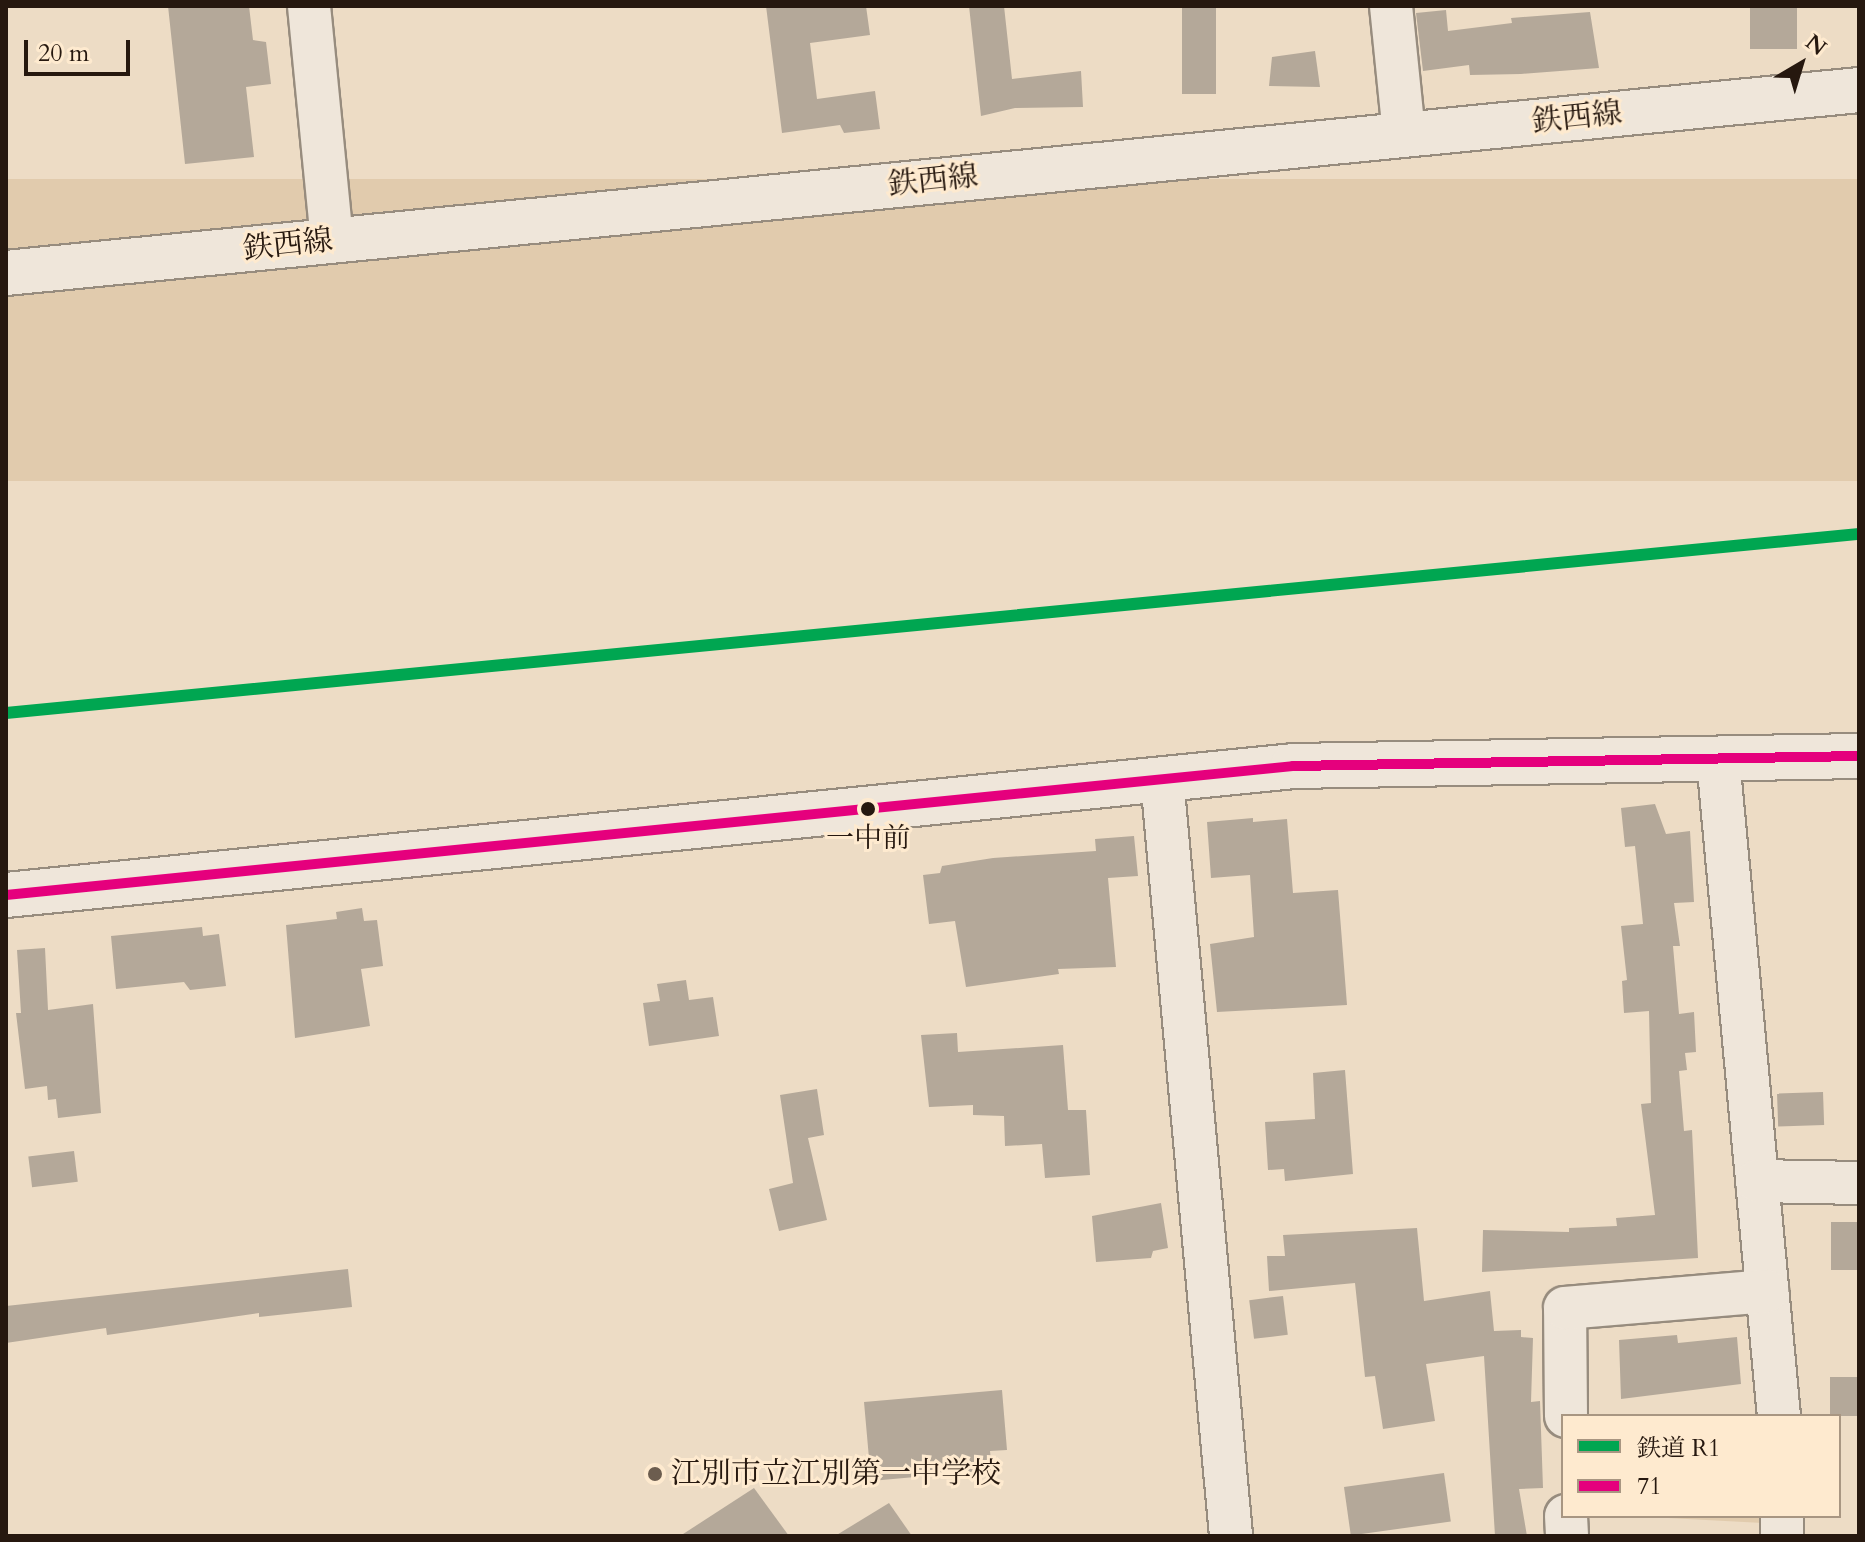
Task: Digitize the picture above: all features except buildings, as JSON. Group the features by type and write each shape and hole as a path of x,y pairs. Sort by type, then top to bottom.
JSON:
{"street":[{"path":"309,6 332,240"},
{"path":"1391,6 1404,135"},
{"name":"鉄西線","path":"6,273 1859,90"},
{"path":"6,895 1293,766 1859,756"},
{"path":"1718,759 1779,1414"},
{"path":"1162,779 1231,1536"},
{"path":"1757,1181 1859,1183"},
{"path":"1566,1414 1565,1308 1767,1291"}],"shaded area":[{"path":"6,179 1859,179 1859,481 6,481"},
{"path":"1668,1518 1763,1518 1763,1523"}],"railway":[{"path":"6,713 1859,534"}],"rail line":[{"name":"R1","path":"6,713 1859,534"}],"transit line":[{"name":"71","path":"6,895 1293,766 1859,756"}],"place":[{"name":"一中前","path":"868,809"},
{"name":"江別市立江別第一中学校","path":"655,1474"}]}
